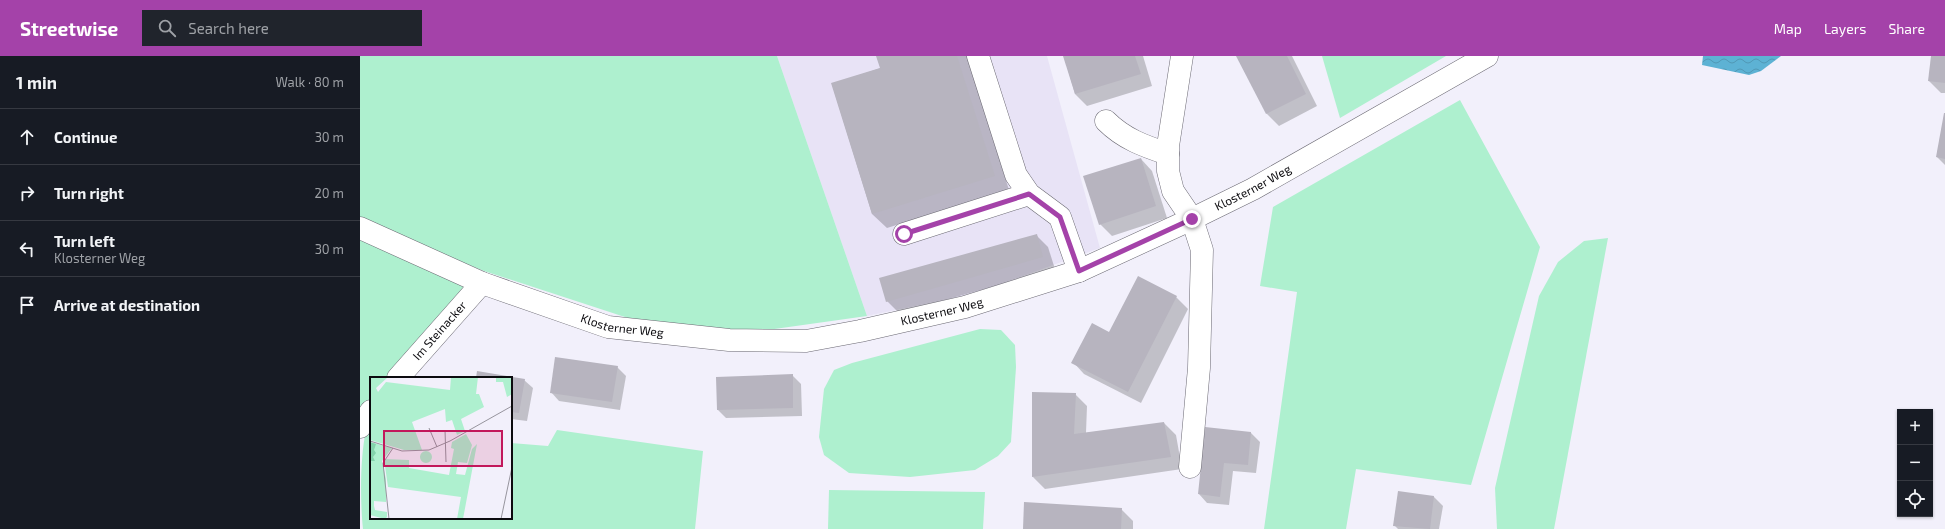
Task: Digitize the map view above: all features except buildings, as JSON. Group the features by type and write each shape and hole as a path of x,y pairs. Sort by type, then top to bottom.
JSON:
{"street":[{"path":"978,56 1016,175 1029,194 1060,217 1079,271"},
{"path":"1182,56 1168,154 1168,171 1173,191 1192,219 1202,250 1199,368 1190,467"},
{"name":"Klosterner Weg","path":"360,228 482,283 608,327 729,340 806,340 860,331 965,307 1079,271 1253,189 1487,56"},
{"path":"1106,121 1116,131 1137,143 1168,154"},
{"path":"904,234 1029,194"},
{"name":"Im Steinacker","path":"399,377 482,283"},
{"path":"360,427 370,412"}],"shaded area":[{"path":"777,56 1047,56 1100,248 973,294 867,316"}],"green space":[{"path":"360,56 777,56 867,316 738,334 631,319 484,271 360,221"},
{"path":"1322,56 1446,56 1340,118"},
{"path":"1460,100 1540,247 1471,485 1356,469 1346,529 1264,529 1297,292 1260,286 1273,207"},
{"path":"360,237 468,286 392,377 370,377 370,402 360,414"},
{"path":"1608,238 1554,529 1497,529 1495,488 1539,296 1558,262 1584,241"},
{"path":"980,329 1001,330 1015,345 1016,367 1011,442 998,456 975,470 910,477 849,473 824,455 819,437 824,389 834,370 852,363"},
{"path":"366,430 370,430 370,519 512,519 512,443 548,446 557,430 703,451 695,529 363,529 361,480"},
{"path":"829,490 985,492 983,529 828,529"}],"water":[{"path":"1703,56 1781,56 1761,71 1749,75 1702,65"}],"route":[{"path":"904,234 1029,194 1060,217 1079,271 1192,219"}]}
